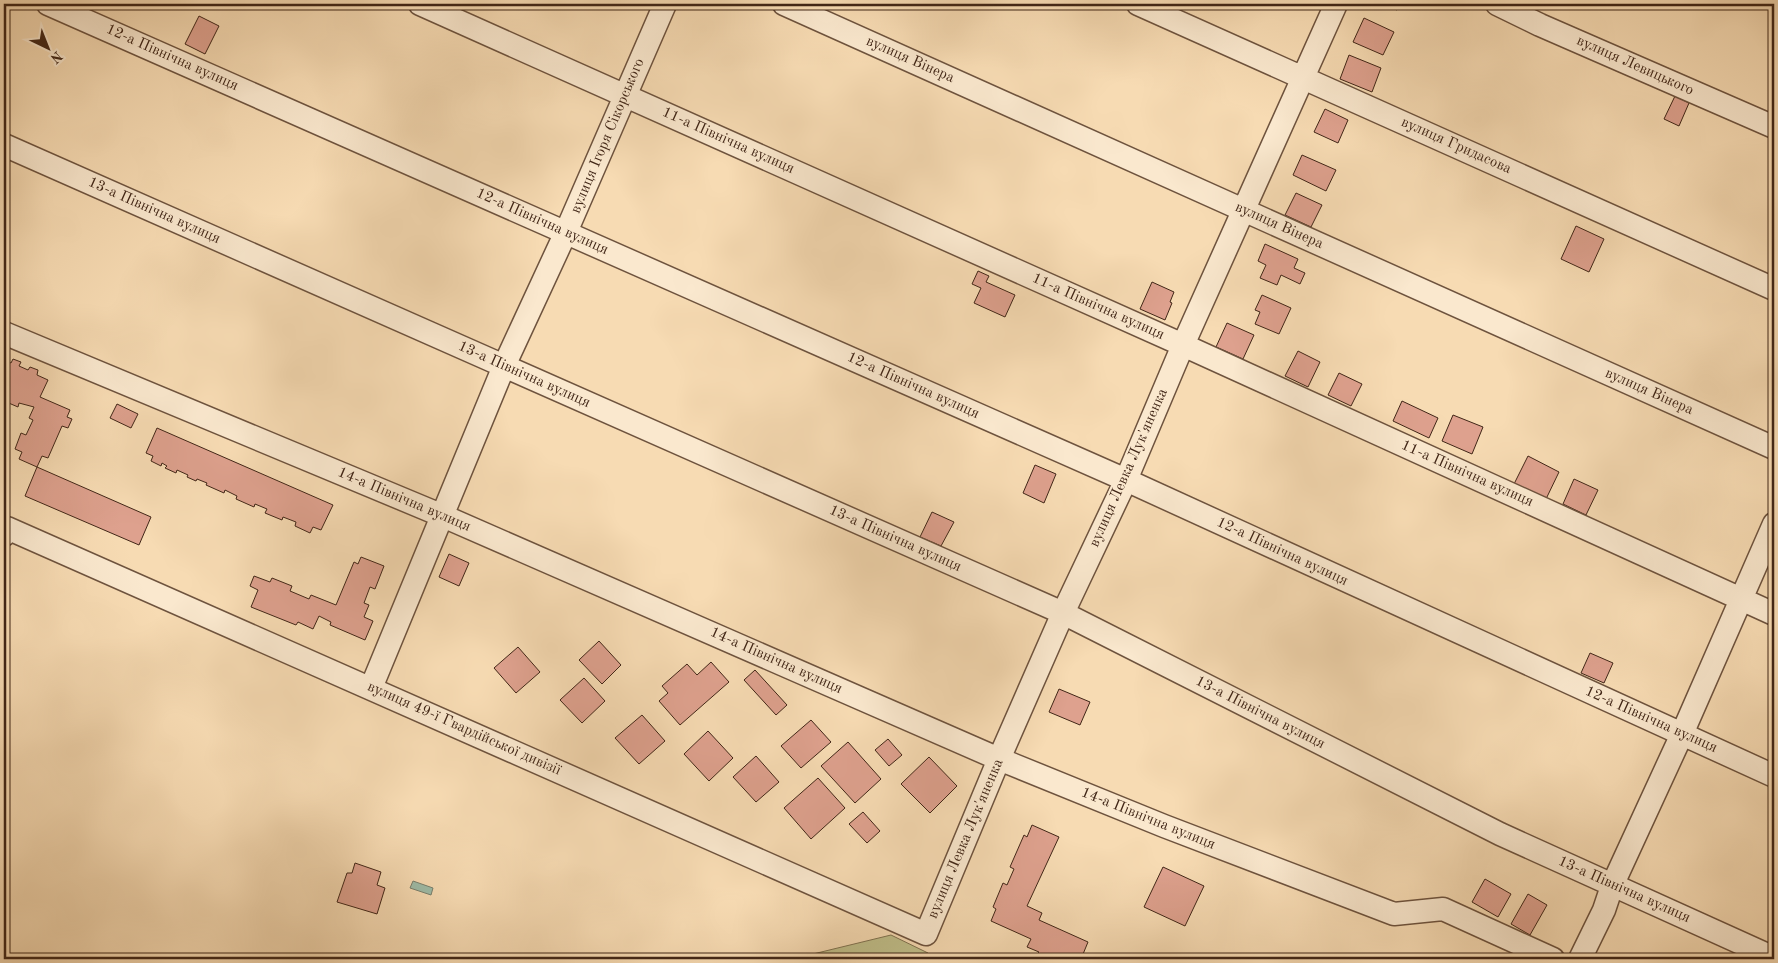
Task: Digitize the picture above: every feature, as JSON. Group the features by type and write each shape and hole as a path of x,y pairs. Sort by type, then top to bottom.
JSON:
{"street":[{"name":"12-а Північна вулиця","path":"48,4 1126,480 1774,776"},
{"name":"11-а Північна вулиця","path":"420,4 1183,345 1774,614"},
{"name":"вулиця Ігоря Сікорського","path":"371,688 444,516 504,366 566,232 665,4"},
{"name":"вулиця Вінера","path":"784,4 1774,448"},
{"name":"вулиця Гридасова","path":"1138,4 1774,289"},
{"name":"вулиця Левка Лук'яненка","path":"926,934 999,759 1063,614 1126,480 1183,345 1336,4"},
{"name":"вулиця Левицького","path":"1497,4 1549,29 1774,127"},
{"name":"13-а Північна вулиця","path":"4,145 1063,614 1500,834 1774,958"},
{"name":"14-а Північна вулиця","path":"4,334 444,516 999,759 1173,830 1394,914 1442,909 1553,959"},
{"path":"1580,959 1604,910 1612,886 1682,734 1774,524"},
{"name":"вулиця 49-ї Гвардійської дивізії","path":"4,535 7,528 926,934"}],"shaded area":[{"path":"413,881 433,888 431,895 410,888"},
{"path":"891,935 928,953 934,959 809,959 813,954"}],"building":[{"path":"1383,4 1400,4 1397,10"},
{"path":"199,16 219,26 205,54 185,44"},
{"path":"1364,18 1394,32 1383,55 1353,42"},
{"path":"1349,55 1381,68 1372,92 1340,79"},
{"path":"1675,96 1689,103 1679,126 1664,119"},
{"path":"1325,109 1348,120 1338,143 1314,132"},
{"path":"1302,155 1336,170 1326,191 1293,175"},
{"path":"1296,193 1322,205 1311,227 1285,215"},
{"path":"1576,226 1604,239 1589,272 1561,259"},
{"path":"1265,244 1298,259 1294,268 1305,273 1300,284 1281,275 1277,285 1260,278 1266,265 1258,261"},
{"path":"978,271 989,276 986,282 1015,295 1005,317 974,303 981,288 972,284"},
{"path":"1152,282 1174,292 1165,320 1140,309"},
{"path":"1262,295 1291,308 1279,334 1255,324 1260,312 1255,310"},
{"path":"1227,323 1254,335 1243,359 1216,347"},
{"path":"1298,351 1320,362 1308,387 1285,376"},
{"path":"13,359 21,362 19,366 28,370 30,367 38,370 37,375 48,380 40,397 70,410 67,417 72,419 68,428 62,426 48,458 42,456 37,467 19,459 22,452 15,449 21,433 26,435 33,420 29,418 34,407 19,403 18,407 4,401 6,397 4,396 4,360 11,363"},
{"path":"1339,373 1362,384 1351,406 1328,395"},
{"path":"1402,401 1438,418 1429,438 1393,421"},
{"path":"117,404 138,414 131,428 110,418"},
{"path":"1453,415 1483,427 1472,454 1442,441"},
{"path":"157,428 333,505 321,530 313,527 310,533 295,526 296,522 283,517 282,520 265,513 267,509 255,504 254,507 236,499 237,496 225,490 224,493 206,485 207,483 187,477 188,475 177,470 176,473 165,468 167,466 162,463 161,466 151,461 153,456 146,453"},
{"path":"1528,456 1559,472 1546,499 1514,484"},
{"path":"1035,465 1056,474 1044,503 1023,493"},
{"path":"37,467 151,517 139,545 25,496"},
{"path":"1574,479 1598,490 1586,515 1563,504"},
{"path":"932,512 954,522 941,546 920,537"},
{"path":"449,554 469,563 459,586 439,577"},
{"path":"361,557 384,566 375,589 370,587 364,603 369,605 364,617 373,621 365,640 330,625 331,622 319,616 313,629 298,622 296,625 251,607 258,590 250,586 254,576 270,582 272,578 292,586 290,591 309,599 311,595 336,605 354,562 358,564"},
{"path":"599,641 621,665 602,684 579,660"},
{"path":"518,647 540,672 516,693 494,668"},
{"path":"1590,653 1613,663 1604,683 1581,673"},
{"path":"711,662 729,682 680,725 659,701 668,693 662,686 687,664 697,675"},
{"path":"755,670 787,705 776,715 744,680"},
{"path":"584,678 605,701 582,723 560,700"},
{"path":"1059,689 1090,702 1080,725 1049,712"},
{"path":"642,715 665,741 639,764 615,738"},
{"path":"811,720 831,742 801,768 781,746"},
{"path":"708,731 733,758 709,781 684,754"},
{"path":"888,739 902,755 889,766 875,750"},
{"path":"848,742 881,779 855,803 821,766"},
{"path":"756,756 779,782 756,802 733,777"},
{"path":"929,757 957,786 930,813 901,784"},
{"path":"818,778 845,808 811,839 784,808"},
{"path":"863,812 880,831 867,843 849,824"},
{"path":"1032,825 1059,837 1027,906 1042,913 1039,920 1088,942 1081,959 1049,959 1037,954 1039,952 1027,947 1031,939 991,921 996,909 993,907 1003,883 1007,885 1014,869 1010,867 1024,835 1027,837"},
{"path":"355,863 381,872 377,885 385,888 377,914 337,902 347,873 352,873"},
{"path":"1163,867 1204,886 1185,926 1144,907"},
{"path":"1485,879 1511,894 1498,917 1472,902"},
{"path":"1528,894 1547,905 1530,935 1511,924"}]}
